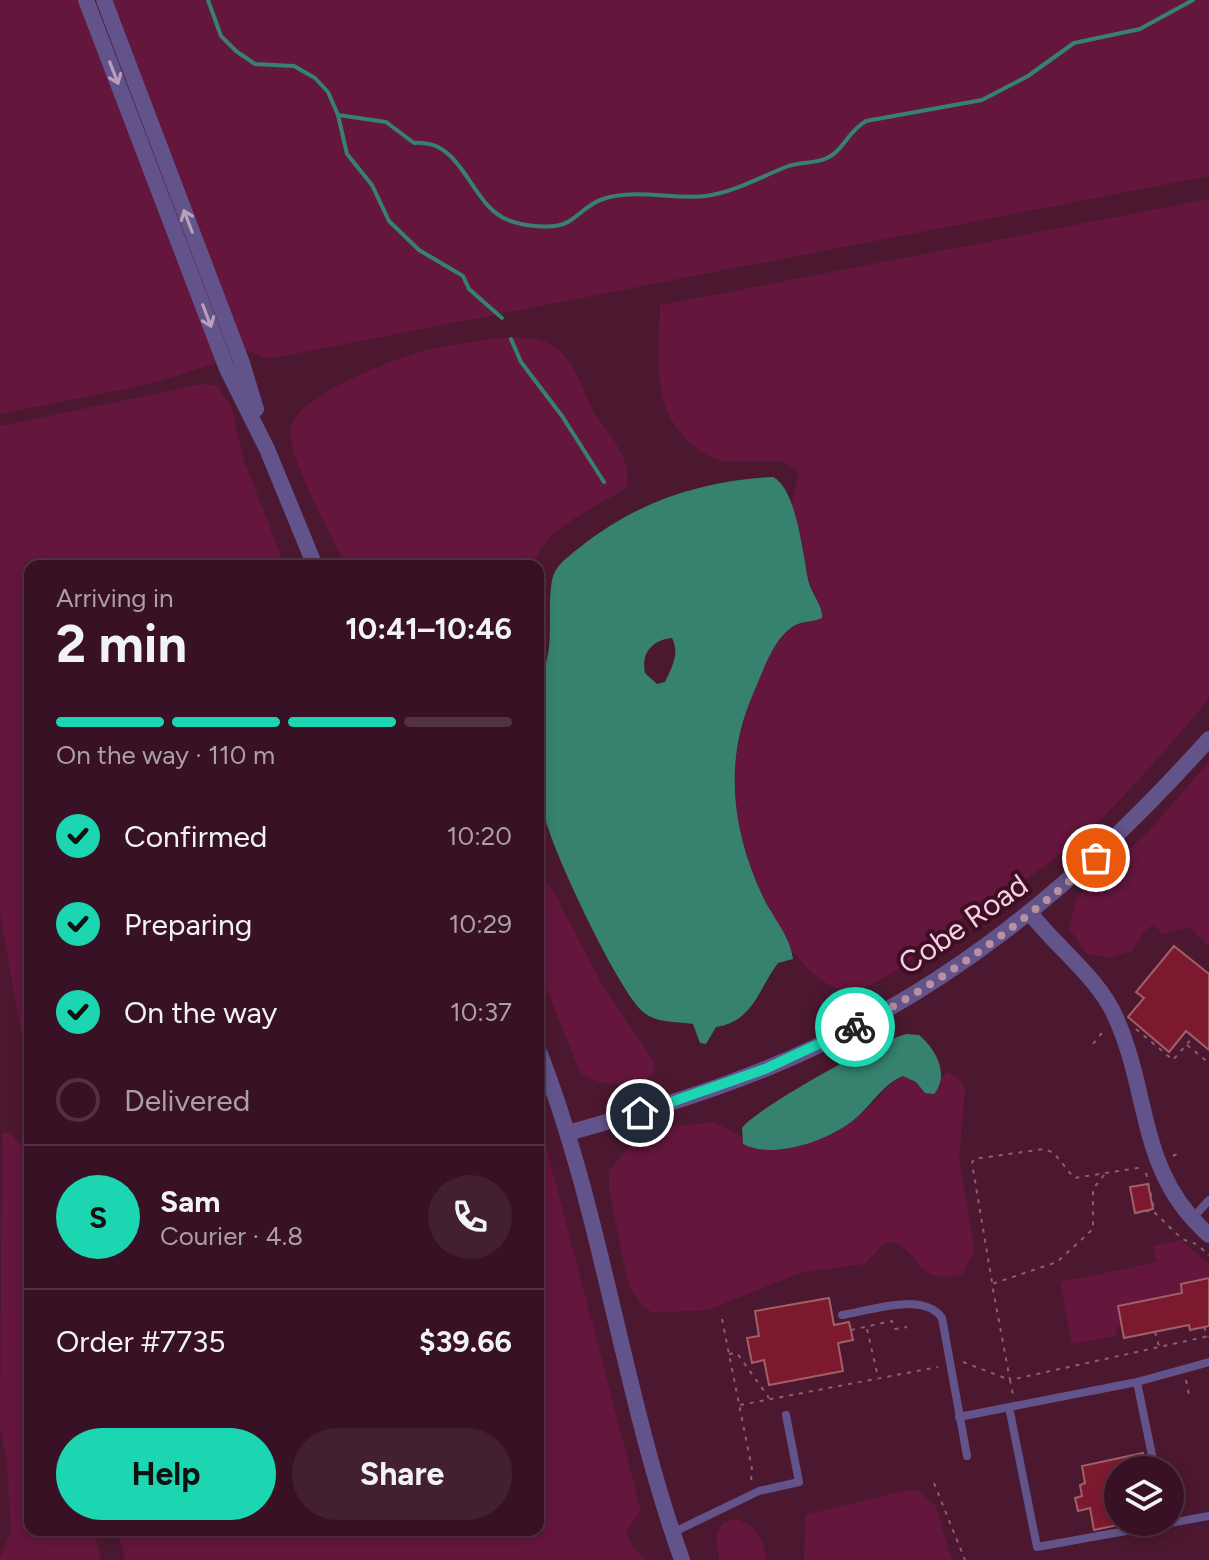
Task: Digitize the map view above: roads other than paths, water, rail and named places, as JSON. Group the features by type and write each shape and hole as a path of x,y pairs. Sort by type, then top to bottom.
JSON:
{"street":[{"path":"86,0 313,560"},
{"path":"104,0 228,349"},
{"name":"Cobe Road","path":"568,1133 702,1093 817,1047 933,982 1031,914 1118,837 1209,739"},
{"path":"1031,914 1054,944 1089,978 1111,1008 1126,1050 1158,1168 1177,1203 1209,1235"},
{"path":"544,1066 568,1133 672,1533 682,1560"}],"lane":[{"path":"1192,1220 1209,1200"},
{"path":"842,1315 914,1304 937,1311 942,1318 967,1456"},
{"path":"959,1417 1137,1382 1209,1362"},
{"path":"1137,1382 1152,1456"},
{"path":"1012,1406 1037,1547 1104,1535"},
{"path":"672,1533 759,1491 803,1484 786,1415"},
{"path":"1184,1520 1209,1516"}],"waterway":[{"path":"208,0 221,36 236,51 255,64 294,66 315,78 328,92 338,115 347,154 372,185 389,221 419,250 463,276 469,289 502,318"},
{"path":"338,115 386,122 414,143 431,144 455,161 495,212 522,224 555,226 568,222 603,199 629,194 706,196 737,188 792,165 825,159 866,121 982,100 1028,76 1074,43 1140,29 1193,0"},
{"path":"511,339 521,362 562,416 604,482"}]}
